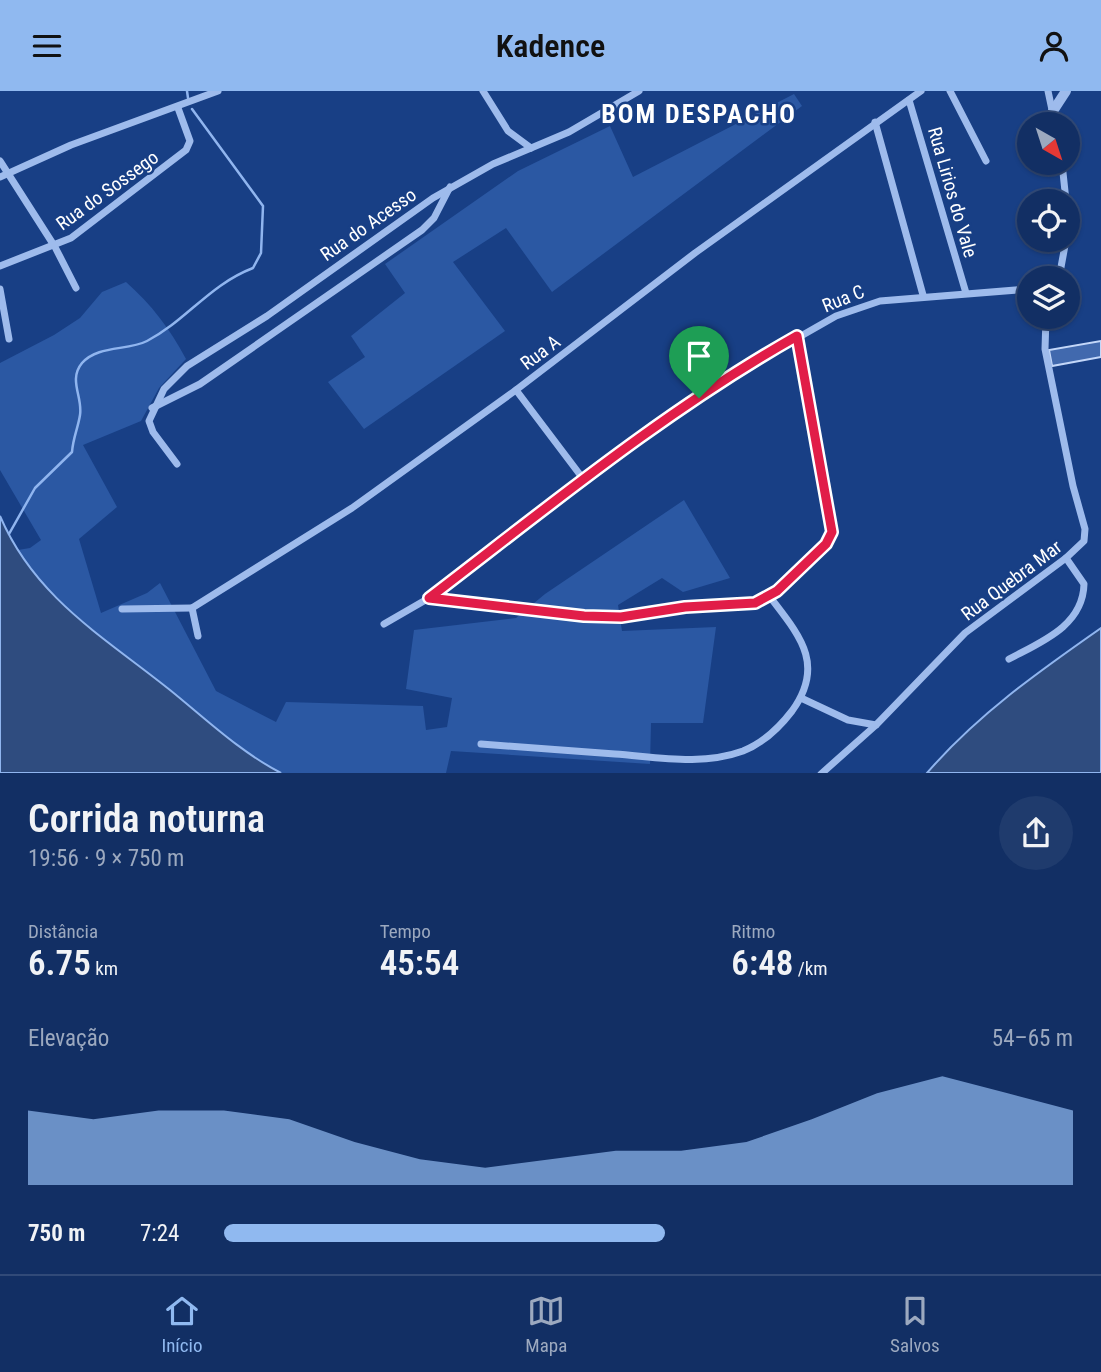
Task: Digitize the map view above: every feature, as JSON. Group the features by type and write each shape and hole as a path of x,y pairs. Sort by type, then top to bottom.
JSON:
{"street":[{"path":"0,177 71,145 178,108 218,91"},
{"path":"482,91 508,131 531,148"},
{"name":"Rua do Acesso","path":"177,464 149,425 152,408 164,389 187,366 267,316 451,186 569,132 639,91"},
{"name":"Rua A","path":"192,608 352,508 516,390 695,253 921,91"},
{"path":"950,91 986,161"},
{"path":"1048,91 1053,111"},
{"path":"1053,111 1066,91"},
{"name":"Rua Lirios do Vale","path":"909,100 966,293"},
{"name":"Rua do Sossego","path":"0,266 55,247 85,229 186,150 190,137 178,108"},
{"path":"876,122 923,295"},
{"path":"0,162 55,247 76,288"},
{"path":"152,408 200,384 427,226 451,186"},
{"path":"316,280 326,294"},
{"path":"0,289 9,339"},
{"name":"Rua C","path":"384,624 429,598 584,480 736,373 797,336 860,305 923,295 1017,290"},
{"name":"Rua Quebra Mar","path":"821,773 876,725 965,633 1081,545 1086,533 1073,487 1046,356 1046,329"},
{"path":"429,598 584,616 621,617 685,607 755,603 770,597 826,544 832,532 797,336"},
{"path":"516,390 584,480"},
{"path":"1009,659 1053,635 1079,609 1084,584 1066,558"},
{"path":"481,744 644,757 708,758 753,746 778,728 801,698 808,671 807,651 770,597"},
{"path":"122,609 192,608 198,636"},
{"path":"801,698 848,720 876,725"}],"shaded area":[{"path":"794,94 802,106 552,292 506,228 453,262 505,331 364,429 328,382 365,357 351,336 405,293 385,264 518,171 610,126 633,177"},
{"path":"126,282 160,318 186,359 159,388 141,421 83,445 117,507 79,539 101,613 147,593 160,583 216,691 276,722 286,702 423,706 426,730 447,727 452,698 406,689 414,630 516,618 545,594 684,500 730,578 683,592 662,578 618,605 622,631 716,627 703,723 651,723 650,764 451,751 446,773 281,773 237,748 170,690 80,623 30,569 18,550 30,548 41,540 0,470 0,363 54,335 80,318 102,292"},
{"path":"0,516 32,570 73,614 237,745 281,773 0,773"},
{"path":"1101,628 1101,773 927,773 987,713"}],"building":[{"path":"1101,341 1101,357 1052,366 1049,350"}],"waterway":[{"path":"187,91 188,98"},
{"path":"9,534 35,488 72,452 80,408 76,376 82,363 96,353 139,344 161,333 211,293 237,275 253,268 261,253 263,206 192,109"}],"district":[{"name":"BOM DESPACHO","path":"699,114"}],"route":[{"path":"797,336 832,532 826,544 770,597 755,603 685,607 621,617 584,616 429,598 584,480 699,398 797,336"}]}
